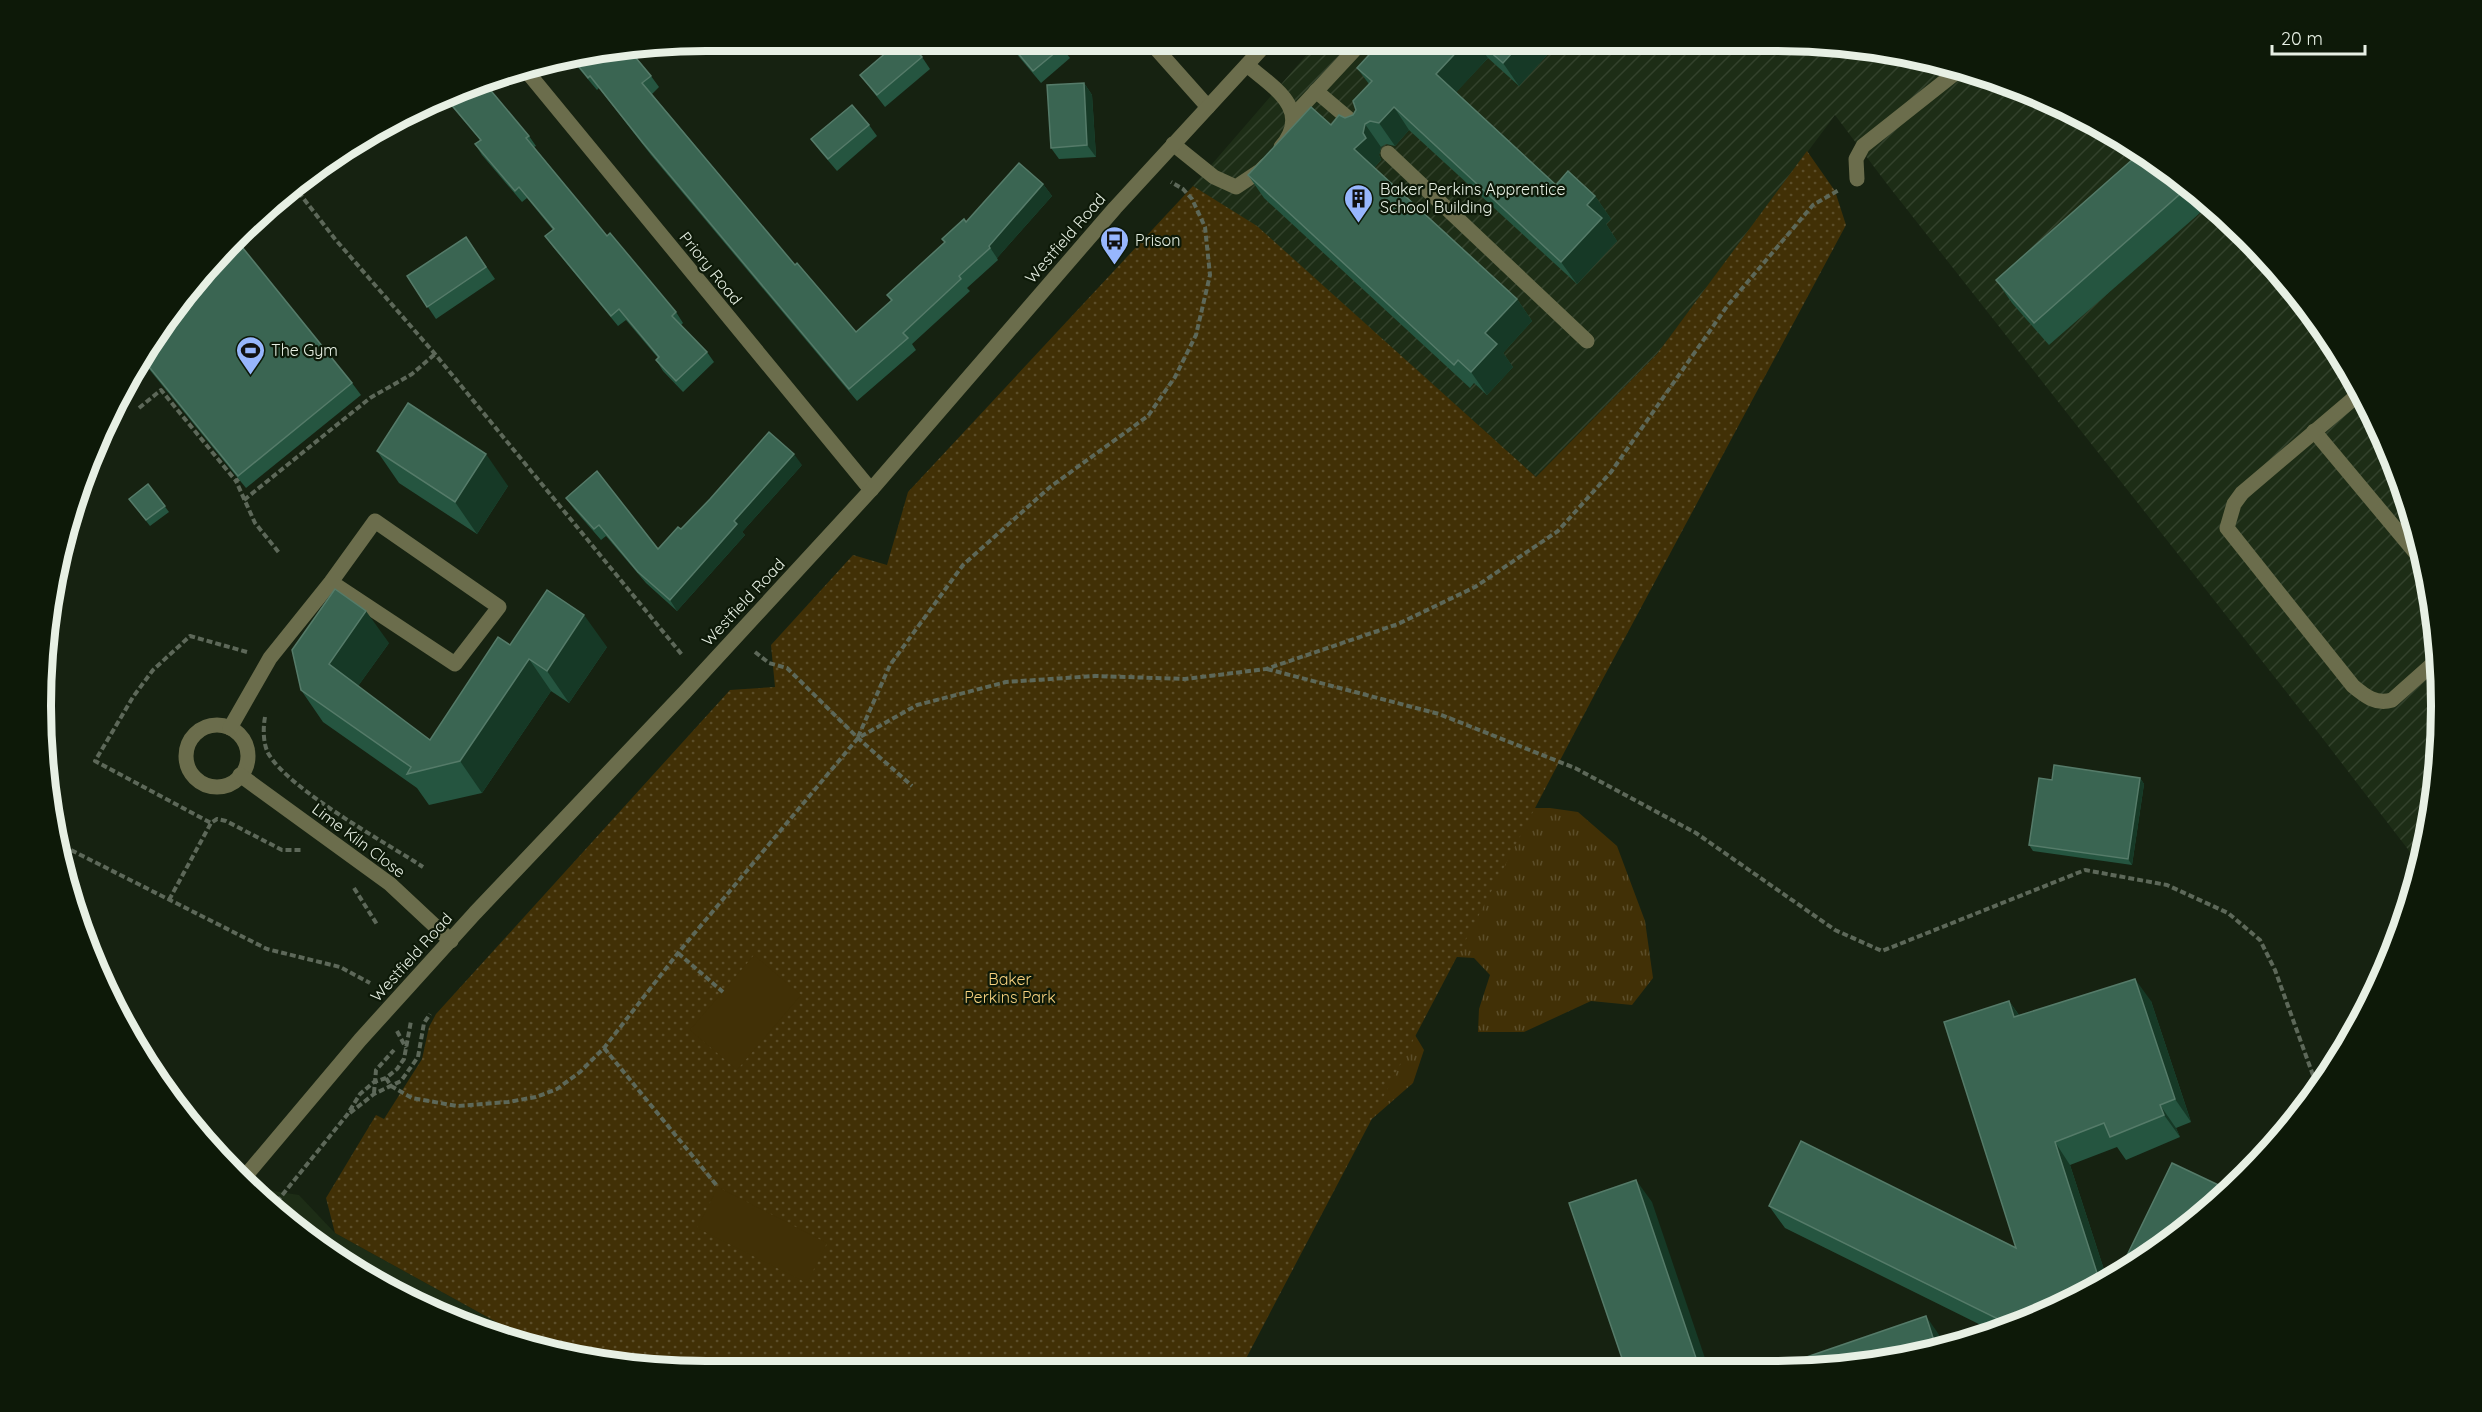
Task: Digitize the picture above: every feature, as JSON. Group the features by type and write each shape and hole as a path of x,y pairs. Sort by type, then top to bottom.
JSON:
{"street":[{"path":"1158,51 1208,107"},
{"name":"Westfield Road","path":"248,1173 360,1040 871,490 1149,171 1260,51"},
{"path":"1173,144 1214,177 1236,187 1260,171 1288,139 1294,116 1353,51"},
{"path":"1247,65 1287,100 1294,116"},
{"name":"Priory Road","path":"530,75 871,490"},
{"path":"1857,179 1856,159 1863,146 1953,75"},
{"path":"1316,91 1362,131"},
{"path":"1388,153 1587,341"},
{"path":"2353,398 2242,493 2234,504 2227,528 2346,677 2364,696 2375,701 2392,700 2430,666"},
{"path":"2314,431 2412,548"},
{"path":"230,728 270,658 331,582 375,521 499,607 455,664 331,582"},
{"path":"212,725 230,728 244,741 248,760 240,775 230,784 220,787 209,786 193,776 188,767 187,750 190,740 196,733 212,725"},
{"name":"Lime Kiln Close","path":"240,775 390,884 451,940"}],"path":[{"path":"386,1078 391,1086 412,1098 457,1106 486,1106 527,1099 557,1089 580,1072 604,1048 678,953 858,738 890,665 963,565 1050,487 1148,416 1175,377 1196,335 1210,275 1205,227 1192,199 1183,189 1149,171"},
{"path":"858,738 917,705 1006,682 1095,676 1185,679 1266,669 1398,624 1475,586 1558,531 1611,472 1728,306 1805,214 1813,205 1857,179"},
{"path":"299,193 335,239 435,354 683,656"},
{"path":"244,500 370,398 412,374 435,354"},
{"path":"139,408 161,390 237,480 255,523 280,554"},
{"path":"211,823 95,761 133,697 153,670 190,636 270,658"},
{"path":"755,652 769,663 787,668 858,738 912,786"},
{"path":"1266,669 1439,714 1575,768 1696,833 1835,930 1882,951 2085,870 2167,885 2228,913 2260,940 2275,970 2314,1079"},
{"path":"267,711 263,725 267,752 299,786 423,867"},
{"path":"169,900 211,823 217,819 226,821 282,850 304,850"},
{"path":"67,848 267,949 340,967 370,983"},
{"path":"345,881 354,888 378,927"},
{"path":"678,953 723,992"},
{"path":"347,1115 374,1094 401,1081 418,1057 424,1023 430,1014"},
{"path":"604,1048 718,1187"},
{"path":"278,1201 347,1115 360,1094 397,1069 404,1059 406,1049"},
{"path":"374,1094 376,1070 394,1050"}],"shaded area":[{"path":"1310,51 1819,52 1904,64 1946,73 2027,101 2104,139 2175,186 2239,243 2268,274 2321,342 2363,416 2381,455 2409,536 2418,578 2430,663 2430,749 2413,856 1835,115 1657,354 1536,477 1257,227 1193,186"},
{"path":"265,1190 299,1195 335,1233 516,1333 455,1311 378,1273 307,1226"}],"green space":[{"name":"Baker Perkins Park","path":"1807,151 1835,191 1846,225 1598,688 1245,1361 706,1361 663,1360 621,1355 578,1348 516,1333 335,1233 326,1198 376,1115 384,1119 422,1059 429,1027 436,1014 730,690 775,687 771,645 853,555 887,565 908,492 1193,186 1257,226 1536,477 1657,354"},
{"path":"1522,808 1550,808 1578,812 1617,846 1645,921 1653,978 1632,1005 1591,1001 1524,1032 1478,1032 1479,1009 1490,975 1474,958 1457,957 1442,963 1409,1025 1424,1050 1413,1083 1373,1118 839,1361 830,1361"},
{"path":"754,955 801,995 737,1070 690,1030"},
{"path":"718,1187 827,1243 807,1283 697,1228"}],"building":[{"path":"888,51 916,51 922,57 877,95 860,75"},
{"path":"1016,51 1057,51 1033,71"},
{"name":"Baker Perkins Apprentice School Building","path":"1373,51 1458,51 1436,74 1556,185 1568,171 1595,196 1587,205 1602,218 1561,262 1394,107 1379,123 1370,121 1365,124 1363,133 1366,138 1354,149 1517,299 1485,333 1497,344 1471,372 1458,360 1454,365 1248,175 1311,107 1331,125 1339,115 1345,118 1353,115 1356,110 1353,101 1372,81 1357,68"},
{"path":"1489,51 1514,51 1503,63"},
{"path":"634,55 651,76 642,83 795,265 797,263 856,332 892,300 887,295 945,242 942,239 964,219 966,222 1019,163 1043,184 989,246 990,248 959,276 961,279 903,333 908,338 849,389 643,143 590,76 588,78 577,64"},
{"path":"1084,83 1087,145 1051,148 1047,85"},
{"path":"489,88 529,136 526,138 607,236 610,233 676,312 672,316 707,352 676,381 656,360 659,357 619,309 611,316 545,236 554,229 519,187 515,191 475,144 481,140 450,103"},
{"path":"852,105 869,125 828,159 811,139"},
{"path":"2134,158 2182,192 2034,323 1996,280"},
{"path":"466,237 486,267 427,307 407,276"},
{"name":"The Gym","path":"241,245 352,383 238,476 147,365 186,307"},
{"path":"408,403 486,454 455,502 377,451"},
{"path":"769,432 794,454 734,521 737,524 670,600 638,572 599,525 594,529 566,498 597,471 658,549 678,527 681,529 710,499"},
{"path":"148,484 165,506 146,520 129,499"},
{"path":"335,589 366,611 329,664 430,740 498,637 510,645 547,590 584,615 547,671 529,659 460,761 407,774 411,767 301,690 292,650"},
{"path":"2054,765 2140,778 2128,859 2029,845 2039,778 2052,780"},
{"path":"2135,979 2175,1099 2160,1105 2164,1115 2110,1137 2104,1123 2055,1142 2097,1273 2084,1284 2001,1321 1769,1206 1801,1141 2016,1248 1944,1022 2009,1001 2014,1017"},
{"path":"2172,1163 2221,1186 2175,1226 2125,1260"},
{"path":"1636,1180 1697,1361 1623,1361 1569,1203"},
{"path":"1926,1316 1934,1342 1861,1355 1797,1361"}],"place":[{"name":"Baker Perkins Apprentice School Building","path":"1359,224"},
{"name":"Prison","path":"1114,266"},
{"name":"The Gym","path":"250,376"}]}
